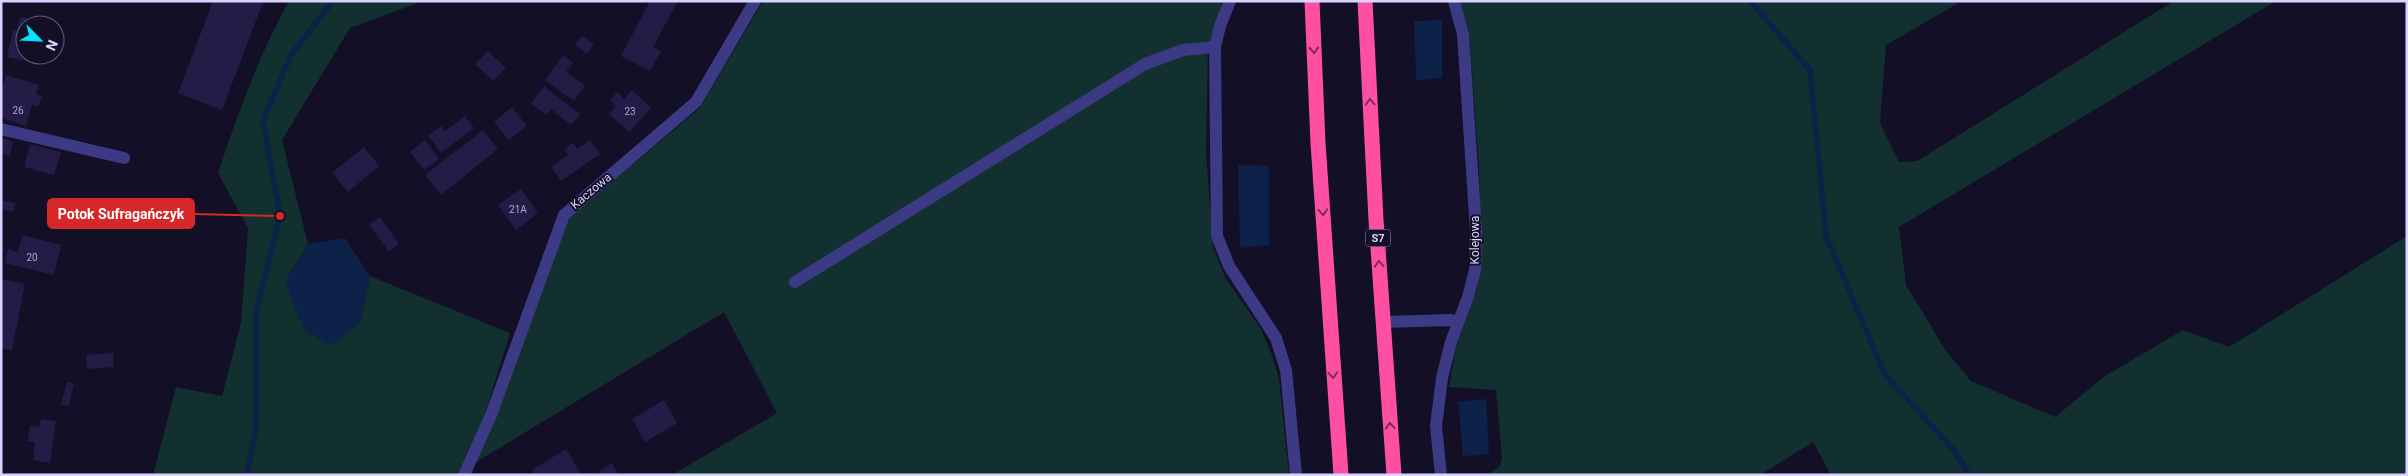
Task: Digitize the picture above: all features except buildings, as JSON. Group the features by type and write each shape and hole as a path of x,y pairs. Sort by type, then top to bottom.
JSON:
{"highway":[{"path":"1312,1 1320,172 1340,475"},
{"name":"S7","path":"1365,1 1383,322 1394,475"}],"street":[{"name":"Kaczowa","path":"464,475 491,415 564,214 696,102 755,1"},
{"path":"1230,1 1220,26 1215,47 1217,236 1229,266 1276,338 1286,370 1296,475"},
{"name":"Kolejowa","path":"1441,475 1436,426 1442,378 1451,342 1468,297 1475,270 1476,231 1463,34 1454,1"},
{"path":"795,282 1145,64 1183,50 1215,47"},
{"path":"1,129 124,158"},
{"path":"1383,322 1451,320 1458,323"}],"green space":[{"path":"289,1 423,1 350,28 282,140 308,244 285,282 360,324 370,276 510,333 485,414 457,475 153,475 176,387 222,396 241,323 248,228 218,173 249,85"},
{"path":"763,1 1223,1 1208,48 1206,153 1213,247 1225,277 1261,329 1272,355 1279,379 1289,475 672,475 777,413 724,312 473,464 569,218 700,108"},
{"path":"1460,1 1962,1 1886,45 1880,123 1899,162 1917,161 2174,1 2276,1 1899,227 1906,285 1946,351 1971,381 2055,417 2105,376 2183,330 2229,347 2407,236 2407,475 1831,475 1813,442 1760,475 1487,475 1500,466 1502,458 1496,390 1449,387 1456,347 1477,290 1481,251 1479,168 1469,32"}],"water":[{"path":"1442,20 1442,78 1416,80 1414,21"},
{"path":"1238,165 1269,166 1269,245 1240,248"},
{"path":"345,238 370,276 360,324 331,345 305,332 285,282 308,244"},
{"path":"1486,399 1489,454 1463,456 1458,402"}],"waterway":[{"path":"247,475 256,427 256,312 280,216 263,121 291,55 333,1"},
{"path":"1750,1 1810,70 1826,236 1885,375 1954,450 1969,475"}],"place":[{"name":"Potok Sufragańczyk","path":"280,216"}]}
